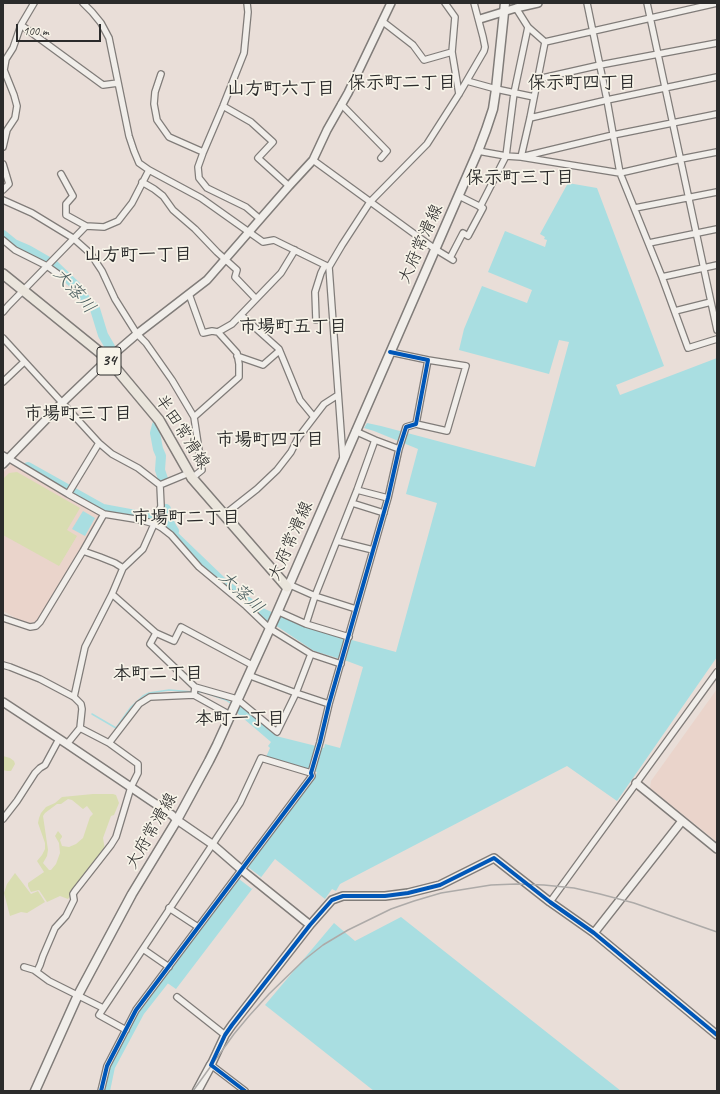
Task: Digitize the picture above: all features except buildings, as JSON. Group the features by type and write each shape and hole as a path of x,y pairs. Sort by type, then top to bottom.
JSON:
{"main road":[{"name":"大府常滑線","path":"35,1091 78,995 132,894 209,761 288,586 459,196 490,120 496,89 505,7"},
{"name":"半田常滑線","path":"3,274 108,359 159,420 190,476 288,586"},
{"path":"197,1091 211,1065"}],"street":[{"path":"3,147 7,130 15,118 17,106 4,70 6,59 13,48 21,25 34,3"},
{"path":"83,3 96,16 109,38 123,108 134,151 139,162 149,170 201,198 263,242 274,240 327,266"},
{"path":"247,3 248,12 244,53 198,167 199,178 207,188 246,207 260,219"},
{"path":"3,464 6,457 108,359 137,334 206,280 313,160 390,3"},
{"path":"445,3 455,17 452,52 459,94"},
{"path":"316,320 315,292 327,266 370,202 427,144 484,51 485,47 480,19 474,3"},
{"path":"480,19 505,7 516,8 538,3"},
{"path":"587,3 620,173 649,243 688,348 717,339"},
{"path":"647,3 717,330"},
{"path":"545,42 717,3"},
{"path":"516,8 528,27 545,42"},
{"path":"382,21 413,45 424,60 452,52"},
{"path":"21,25 103,85 118,83"},
{"path":"480,207 506,156 514,93 528,27"},
{"path":"521,157 545,42"},
{"path":"538,79 600,65 717,43"},
{"path":"161,74 155,92 154,104 157,120 169,137 203,152"},
{"path":"530,118 717,77"},
{"path":"467,81 534,97"},
{"path":"341,104 387,151 381,158"},
{"path":"223,106 251,122 273,142 258,158 289,186"},
{"path":"521,157 613,135 717,114"},
{"path":"478,151 620,173 717,152"},
{"path":"313,160 435,249 452,259 463,234 468,236 483,208 459,196"},
{"path":"3,164 9,184 3,190"},
{"path":"61,174 73,196 66,204 66,215 86,226 104,227 118,221 132,203 149,170"},
{"path":"142,182 163,196 173,210 237,270 235,277 256,299"},
{"path":"201,198 207,188"},
{"path":"635,208 717,192"},
{"path":"3,200 32,213 73,238 91,254 102,271 115,300 137,334 146,343 172,380 194,417 202,470 190,476 160,485"},
{"path":"3,312 86,226"},
{"path":"649,243 717,229"},
{"path":"3,240 15,250 49,264 58,274"},
{"path":"218,332 232,324 241,315 280,273 295,250"},
{"path":"662,277 717,265"},
{"path":"327,266 343,459"},
{"path":"189,294 203,333 212,331 218,332 237,353 239,364 239,377 194,417"},
{"path":"675,311 711,302"},
{"path":"241,315 279,351 300,400 314,416"},
{"path":"3,338 99,443 112,454 138,468 160,485 161,506 156,521 143,549 123,568 112,594 85,647 74,697"},
{"path":"237,356 263,365 279,351"},
{"path":"102,1091 106,1066 136,1010 312,776 311,772 329,704 374,550 399,449 406,427 416,424 447,431 466,366 390,352"},
{"path":"416,424 428,360"},
{"path":"3,382 24,362"},
{"path":"224,515 257,489 277,470 291,452 298,438 314,416 324,404 338,395"},
{"path":"355,431 399,449"},
{"path":"306,624 315,596 375,440"},
{"path":"68,494 99,443"},
{"path":"6,457 104,514 156,521 171,535 199,567 270,626 311,654 341,664"},
{"path":"357,490 388,498"},
{"path":"352,503 384,512"},
{"path":"3,618 30,628 36,626 40,622 104,514"},
{"path":"337,541 374,550"},
{"path":"83,551 123,568"},
{"path":"288,586 356,609"},
{"path":"112,594 156,633 174,641 181,627 252,665"},
{"path":"276,613 349,637"},
{"path":"156,633 150,644 194,687 234,707 277,732 296,693 311,654"},
{"path":"3,665 40,679 74,697 81,704 82,709 80,728 67,744"},
{"path":"550,902 717,672"},
{"path":"248,675 329,704"},
{"path":"194,687 194,695"},
{"path":"109,743 139,704 150,697 194,695 234,707"},
{"path":"3,702 131,787 212,844 242,871 310,925"},
{"path":"37,972 55,928 66,916 74,900 73,894 116,837 131,787 138,774 138,764 109,743 80,728"},
{"path":"3,819 17,801 35,773 45,765 59,739"},
{"path":"126,1030 99,1015 240,803 261,758 311,772"},
{"path":"636,783 717,849"},
{"path":"594,933 682,821"},
{"path":"245,1091 211,1065 232,1025 310,925 332,900 343,896 384,896 408,893 440,885 494,858 550,902 594,933 717,1035"},
{"path":"169,908 198,927"},
{"path":"143,949 169,967"},
{"path":"24,967 37,972 49,981 103,1008"},
{"path":"177,997 225,1036"}],"shaded area":[{"path":"11,464 100,515 38,620 31,623 23,622 3,611 3,473"},
{"path":"717,689 717,842 650,788 651,781"}],"green space":[{"path":"17,472 80,508 67,530 77,536 59,566 3,535 3,479 9,473"},
{"path":"3,756 14,761 15,764 11,771 3,770"},
{"path":"113,794 116,795 119,803 114,815 111,816 103,838 105,850 68,899 60,896 47,902 39,890 31,892 28,883 44,872 37,861 45,849 45,843 38,823 39,818 46,807 55,803 62,797","holes":["68,799 72,800 83,809 87,806 93,814 90,817 83,838 76,844 69,847 62,846 60,840 62,836 58,831 55,836 59,843 60,853 56,864 51,870 49,870 43,863 47,856 48,850 43,816 57,804 61,804"]},
{"path":"15,873 31,894 38,891 45,902 27,913 21,912 10,916 4,893 7,884"}],"water":[{"path":"568,183 597,188 664,366 616,385 620,395 717,358 717,657 617,801 567,766 340,884 336,891 332,889 325,899 275,859 176,989 163,980 315,778 317,772 266,757 270,748 268,746 271,742 237,713 240,705 276,736 324,748 325,744 340,748 363,667 314,651 278,627 265,621 200,566 169,530 160,523 168,524 168,521 173,528 225,578 265,609 304,627 396,652 437,503 406,494 418,449 364,428 367,423 381,426 535,467 569,342 559,340 549,374 459,350 464,329 482,286 527,303 532,290 488,272 505,231 545,247 547,240 540,234"},
{"path":"83,511 95,518 85,536 72,529"},
{"path":"401,917 621,1091 374,1091 265,1005 334,923 355,941"}],"pier":[{"path":"248,867 261,877 252,889 239,879"}],"waterway":[{"name":"大落川","path":"3,235 14,244 54,265 78,288 85,299 95,309 103,335 110,347"},
{"name":"大落川","path":"157,425 155,433 161,456 160,470 163,479"},
{"path":"28,467 103,509 146,517 171,528"},
{"name":"大落川","path":"166,509 166,516 174,531"},
{"path":"92,714 116,728 131,707 143,696 149,693 169,690 193,692"},
{"path":"196,692 203,692 226,700 232,704"},
{"path":"107,1091 112,1067 141,1013 170,976"}],"railway":[{"path":"193,1091 234,1034 249,1016 304,960 323,945 348,930 391,909 414,901 441,893 491,885 544,885 574,888 634,903 717,932"}],"cycle path":[{"path":"101,1091 107,1066 136,1010 312,776 311,773 329,704 388,498 399,449 406,427 416,424 428,360 390,352"},
{"path":"245,1091 211,1065 225,1035 232,1025 310,925 332,900 343,896 385,896 408,893 440,885 494,858 550,902 594,933 717,1035"}],"district":[{"name":"保示町二丁目","path":"402,83"},
{"name":"保示町四丁目","path":"582,83"},
{"name":"山方町六丁目","path":"281,89"},
{"name":"保示町三丁目","path":"520,178"},
{"name":"山方町一丁目","path":"138,255"},
{"name":"市場町五丁目","path":"293,327"},
{"name":"市場町三丁目","path":"78,414"},
{"name":"市場町四丁目","path":"270,440"},
{"name":"市場町二丁目","path":"186,518"},
{"name":"本町二丁目","path":"158,674"},
{"name":"本町一丁目","path":"240,719"}]}
